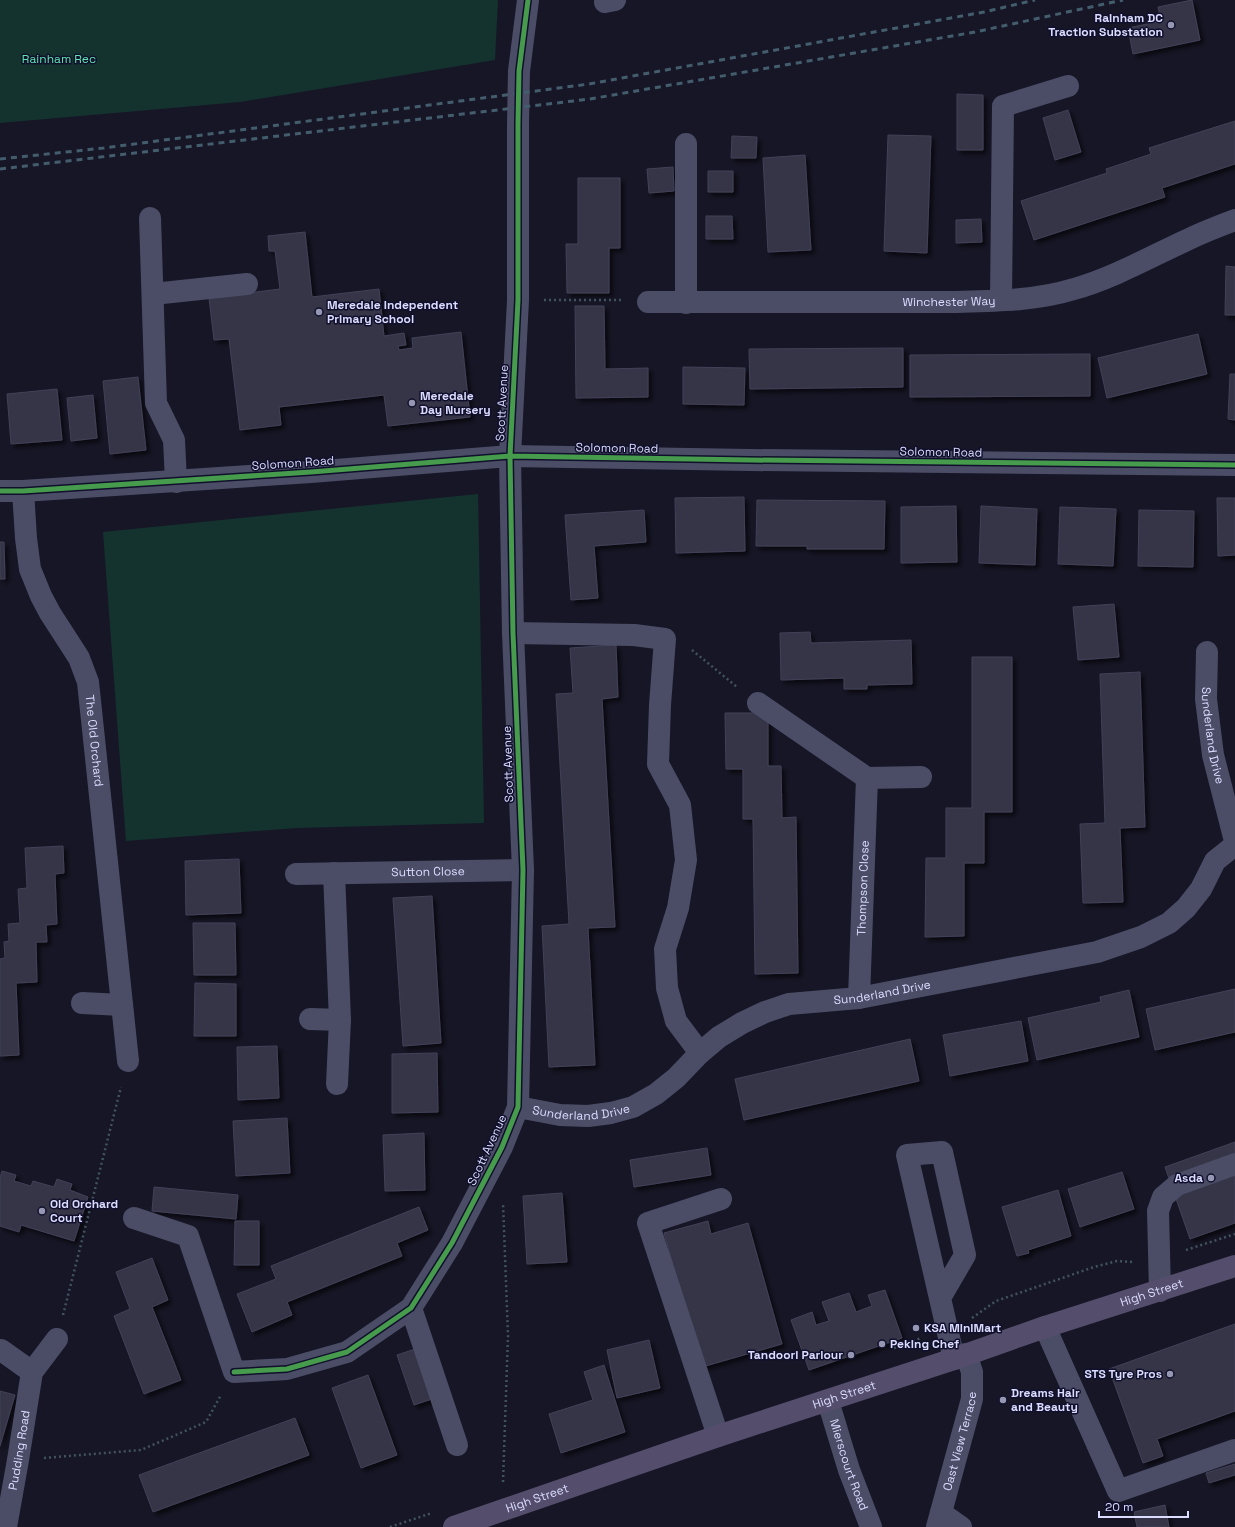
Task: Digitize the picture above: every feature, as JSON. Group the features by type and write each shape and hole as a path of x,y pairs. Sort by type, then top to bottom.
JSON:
{"main road":[{"name":"High Street","path":"454,1527 718,1436 1235,1266"}],"street":[{"name":"Scott Avenue","path":"234,1372 287,1369 347,1352 411,1308 452,1243 502,1147 518,1107 523,870 513,633 510,456 518,300 519,86 528,0"},
{"path":"1001,300 1003,106 1068,86"},
{"path":"686,144 686,303"},
{"path":"150,218 156,403 174,440 176,482"},
{"name":"Winchester Way","path":"648,302 953,302 1041,297 1074,289 1144,261 1189,239 1235,220"},
{"path":"153,294 247,284"},
{"name":"Solomon Road","path":"0,491 176,482 510,456 1235,465"},
{"name":"The Old Orchard","path":"23,491 26,538 30,569 50,613 79,658 88,682 128,1061"},
{"path":"513,633 634,635 665,639 660,705 658,764 680,805 686,860 678,908 665,949 667,988 676,1021 700,1053"},
{"name":"Sunderland Drive","path":"1207,652 1206,700 1213,755 1235,841"},
{"path":"758,704 867,778 921,777"},
{"name":"Thompson Close","path":"859,998 867,778"},
{"name":"Sunderland Drive","path":"518,1107 560,1115 588,1116 611,1113 633,1107 656,1094 676,1078 700,1053 719,1037 742,1023 765,1012 789,1004 859,998 1097,952 1141,937 1169,923 1186,908 1201,889 1215,861 1235,845"},
{"name":"Sutton Close","path":"296,874 523,870"},
{"path":"334,873 340,1020 337,1084"},
{"path":"82,1003 122,1005"},
{"path":"310,1019 340,1020"},
{"name":"Oast View Terrace","path":"939,1520 972,1399 972,1372 960,1357 940,1298 908,1155 942,1152 965,1255 940,1298"},
{"path":"1160,1291 1158,1211 1163,1197 1177,1185 1235,1164"},
{"path":"718,1436 648,1223 721,1199"},
{"path":"134,1218 188,1236 234,1372"},
{"path":"411,1308 457,1445"},
{"path":"1046,1327 1118,1491 1235,1450"},
{"name":"Pudding Road","path":"6,1527 32,1372 57,1339"},
{"path":"1,1350 32,1372"},
{"name":"Mierscourt Road","path":"828,1401 849,1470 871,1527"},
{"path":"939,1520 961,1527"}],"path":[{"path":"518,300 627,300 648,302"},
{"path":"665,639 678,639 758,704"},
{"path":"57,1339 128,1061"},
{"path":"503,1202 508,1336 503,1483 505,1510"},
{"path":"18,1460 141,1450 206,1422 234,1372"}],"green space":[{"name":"Rainham Rec","path":"0,0 498,0 495,60 240,102 0,123"},
{"path":"478,494 484,823 297,828 126,841 103,532"}],"building":[{"name":"Rainham DC Traction Substation","path":"1192,0 1200,40 1133,54 1128,28 1161,21 1158,7"},
{"path":"957,94 983,95 983,150 957,150"},
{"path":"1068,110 1081,152 1055,160 1043,118"},
{"path":"1235,121 1235,164 1162,188 1165,197 1034,240 1021,201 1107,173 1106,169 1151,154 1149,148"},
{"path":"888,135 931,136 927,253 884,251"},
{"path":"732,136 757,137 756,158 731,158"},
{"path":"805,155 811,250 768,252 763,158"},
{"path":"673,167 674,191 649,193 647,169"},
{"path":"708,171 733,171 733,192 708,192"},
{"path":"578,178 620,178 620,248 609,248 609,293 567,293 566,244 578,244"},
{"path":"706,216 732,216 733,239 706,239"},
{"path":"981,219 982,242 956,243 956,220"},
{"path":"305,232 312,297 379,289 384,336 404,333 406,345 398,346 399,350 413,348 412,338 461,332 470,417 388,426 384,395 279,407 281,425 240,430 229,339 214,340 209,298 280,289 275,251 269,251 268,236"},
{"path":"1226,266 1235,267 1235,315 1225,315"},
{"path":"575,306 604,306 605,369 648,368 648,397 576,398"},
{"path":"1198,334 1207,374 1107,398 1098,358"},
{"path":"903,348 903,387 750,389 749,349"},
{"path":"1090,354 1090,396 910,397 910,355"},
{"path":"683,367 745,368 744,405 683,404"},
{"path":"1230,374 1235,374 1235,420 1228,419"},
{"path":"138,377 146,450 110,454 103,381"},
{"path":"57,389 62,440 11,444 7,394"},
{"path":"93,395 97,438 71,441 67,398"},
{"path":"744,497 745,551 676,553 675,498"},
{"path":"1217,498 1235,498 1235,555 1218,556"},
{"path":"757,500 885,501 884,549 807,549 807,546 756,546"},
{"path":"956,506 957,562 901,563 901,507"},
{"path":"981,506 1037,509 1035,565 979,563"},
{"path":"1060,507 1116,509 1113,566 1058,564"},
{"path":"644,510 646,542 594,546 598,598 571,600 565,515"},
{"path":"1139,510 1194,511 1193,567 1138,566"},
{"path":"0,542 4,542 5,579 0,579"},
{"path":"1114,604 1119,657 1078,660 1073,607"},
{"path":"810,632 811,643 911,640 912,684 867,685 867,689 844,689 844,678 781,680 780,633"},
{"path":"616,645 618,697 602,699 615,927 588,928 595,1065 549,1067 542,926 569,924 556,694 573,693 570,648"},
{"path":"972,657 1012,657 1012,812 984,812 984,863 964,863 964,936 925,937 926,858 946,858 946,808 972,808"},
{"path":"1140,672 1145,827 1120,828 1123,902 1083,903 1080,824 1105,823 1100,674"},
{"path":"725,713 768,713 768,766 781,766 782,818 796,817 798,973 755,974 753,819 743,819 743,769 726,769"},
{"path":"63,846 64,873 55,874 57,924 46,925 47,942 36,942 37,982 16,983 19,1055 0,1056 0,959 5,958 4,942 9,941 8,924 20,923 18,889 27,888 25,848"},
{"path":"239,859 241,913 186,915 185,861"},
{"path":"432,896 441,1043 403,1046 393,898"},
{"path":"193,923 235,923 236,975 194,975"},
{"path":"195,983 236,984 236,1036 194,1036"},
{"path":"1235,989 1235,1032 1155,1050 1146,1009"},
{"path":"1129,990 1139,1037 1037,1060 1028,1018 1101,1002 1100,997"},
{"path":"1021,1021 1028,1061 950,1076 943,1035"},
{"path":"910,1039 919,1081 744,1120 735,1079"},
{"path":"277,1046 279,1098 238,1100 237,1047"},
{"path":"437,1053 438,1112 392,1113 392,1054"},
{"path":"287,1118 290,1173 236,1176 233,1121"},
{"path":"424,1133 425,1190 385,1191 383,1135"},
{"path":"1235,1142 1235,1223 1190,1239 1165,1167"},
{"path":"707,1148 711,1175 634,1187 630,1160"},
{"name":"Old Orchard Court","path":"2,1171 16,1175 14,1181 31,1186 33,1181 54,1187 57,1179 72,1184 70,1190 88,1197 74,1241 21,1225 19,1232 0,1226 0,1178"},
{"path":"1122,1172 1134,1209 1080,1227 1068,1189"},
{"path":"154,1187 238,1195 236,1219 152,1211"},
{"path":"1058,1190 1071,1236 1028,1250 1029,1253 1017,1256 1002,1207"},
{"path":"562,1193 567,1262 527,1264 523,1196"},
{"path":"419,1207 428,1230 397,1243 402,1256 287,1302 292,1315 252,1332 237,1294 276,1279 271,1266"},
{"path":"235,1221 259,1221 259,1265 234,1265"},
{"path":"708,1221 711,1234 748,1223 782,1344 702,1367 664,1233"},
{"path":"152,1258 168,1300 152,1307 181,1380 144,1394 114,1316 130,1309 116,1272"},
{"path":"885,1290 902,1338 809,1370 791,1320 812,1312 816,1325 829,1321 822,1302 849,1293 856,1312 872,1306 868,1295"},
{"path":"1235,1324 1235,1411 1157,1439 1163,1456 1143,1463 1109,1369"},
{"path":"649,1340 660,1388 617,1398 607,1350"},
{"path":"418,1348 435,1398 414,1405 397,1355"},
{"path":"604,1365 625,1432 561,1453 549,1414 593,1400 584,1372"},
{"path":"368,1375 397,1455 361,1468 332,1388"},
{"path":"0,1391 15,1395 0,1446"},
{"path":"295,1418 309,1455 153,1512 139,1475"},
{"path":"1235,1464 1235,1475 1209,1483 1206,1473"},
{"path":"1165,1505 1169,1527 1137,1527 1134,1512"}],"railway":[{"path":"0,159 104,148 589,84 984,12 1035,0"},
{"path":"0,169 590,99 975,32 1123,0"}],"cycle path":[{"path":"234,1372 287,1369 347,1352 411,1308 452,1243 502,1147 518,1107 523,870 513,633 510,456 518,300 519,71 528,0"},
{"path":"0,491 23,491 311,472 510,456 1235,465"}],"place":[{"name":"Rainham DC Traction Substation","path":"1171,25"},
{"name":"Meredale Independent Primary School","path":"319,312"},
{"name":"Meredale Day Nursery","path":"412,403"},
{"name":"Asda","path":"1211,1178"},
{"name":"Old Orchard Court","path":"42,1211"},
{"name":"KSA MiniMart","path":"916,1328"},
{"name":"Peking Chef","path":"882,1344"},
{"name":"Tandoori Parlour","path":"851,1355"},
{"name":"STS Tyre Pros","path":"1170,1374"},
{"name":"Dreams Hair and Beauty","path":"1003,1400"}]}
